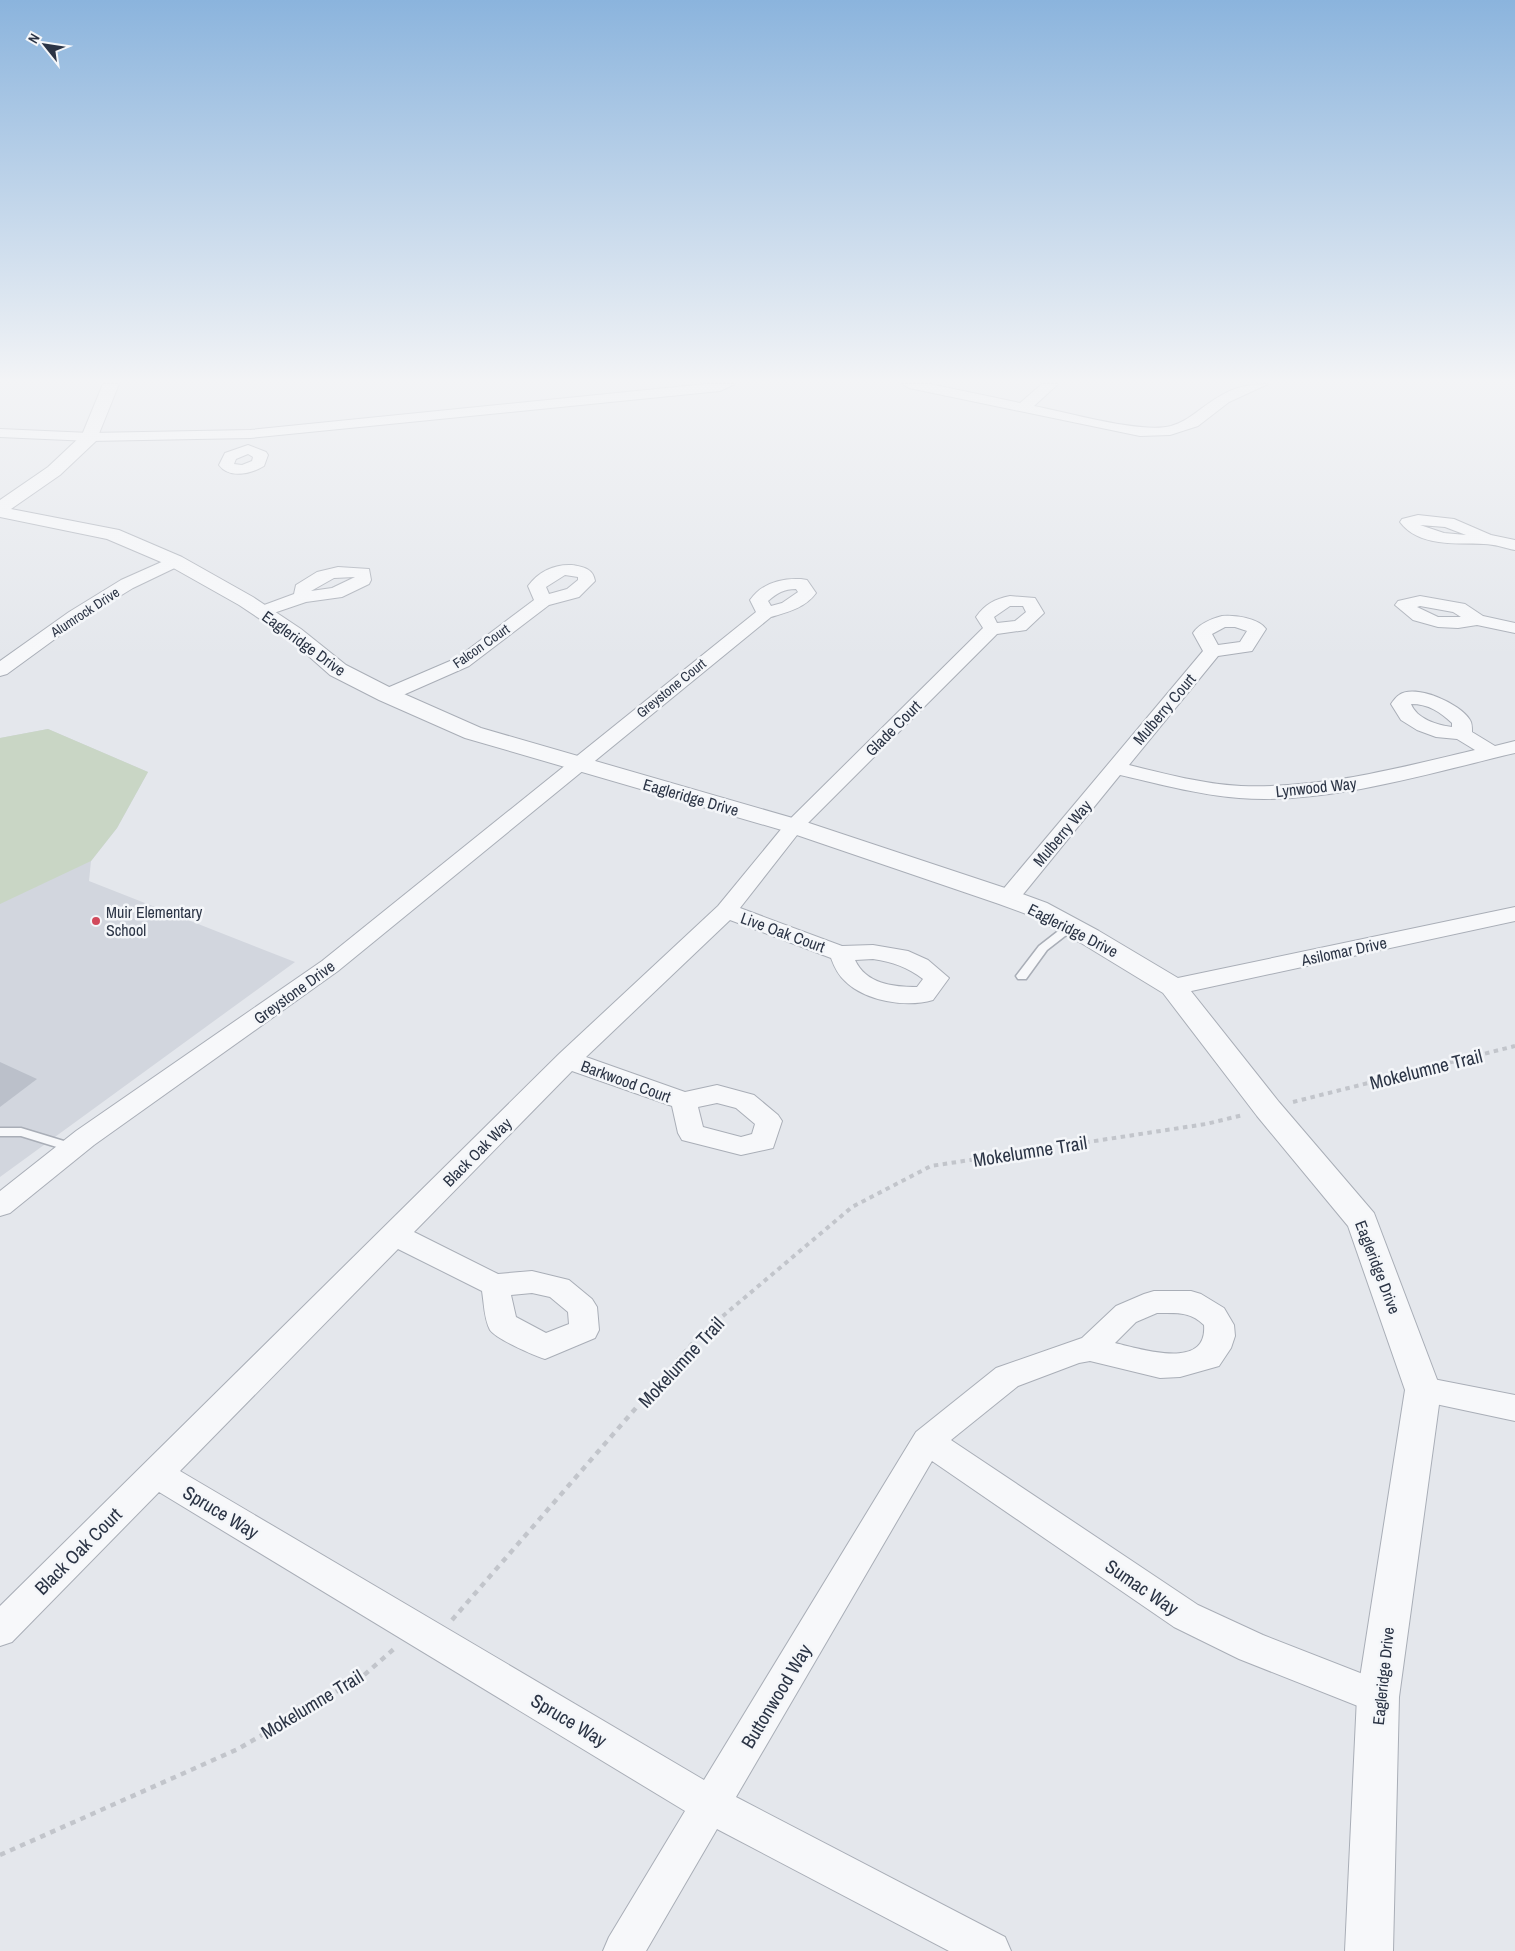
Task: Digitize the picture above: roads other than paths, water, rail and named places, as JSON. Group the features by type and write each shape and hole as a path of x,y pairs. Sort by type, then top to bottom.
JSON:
{"street":[{"path":"0,510 48,475"},
{"name":"Eagleridge Drive","path":"0,510 112,534 175,561 294,632 338,670 387,695 473,733 794,826 1008,898 1038,909 1144,968 1173,987 1268,1108 1363,1221 1423,1390 1378,1697 1369,1951"},
{"path":"1486,539 1515,545"},
{"name":"Alumrock Drive","path":"0,670 75,616 127,584 175,561"},
{"path":"262,612 303,597"},
{"name":"Falcon Court","path":"387,695 463,662 543,601"},
{"name":"Greystone Court","path":"577,764 766,613"},
{"path":"1477,620 1515,628"},
{"name":"Glade Court","path":"794,826 992,629"},
{"name":"Mulberry Court","path":"1116,768 1212,651"},
{"path":"1462,734 1490,751"},
{"name":"Lynwood Way","path":"1116,768 1197,787 1242,792 1295,792 1364,782 1490,751 1515,747"},
{"name":"Greystone Drive","path":"0,1206 73,1148 330,966 577,764"},
{"name":"Mulberry Way","path":"1008,898 1116,768"},
{"name":"Black Oak Way","path":"155,1473 568,1060 726,911 794,826"},
{"name":"Live Oak Court","path":"726,911 840,953"},
{"name":"Asilomar Drive","path":"1173,987 1515,914"},
{"name":"Barkwood Court","path":"568,1060 684,1101"},
{"path":"395,1235 495,1285"},
{"path":"927,1441 1007,1377 1077,1351 1090,1350"},
{"path":"1423,1390 1515,1408"},
{"name":"Sumac Way","path":"927,1441 1186,1616 1251,1648 1378,1697"},
{"name":"Buttonwood Way","path":"623,1951 927,1441"},
{"name":"Black Oak Court","path":"0,1630 155,1473"},
{"name":"Spruce Way","path":"155,1473 711,1805 991,1951"}],"lane":[{"path":"1022,976 1043,948 1070,927"},
{"path":"0,1132 21,1132 73,1148"}],"place":[{"name":"Muir Elementary School","path":"96,921"}]}
